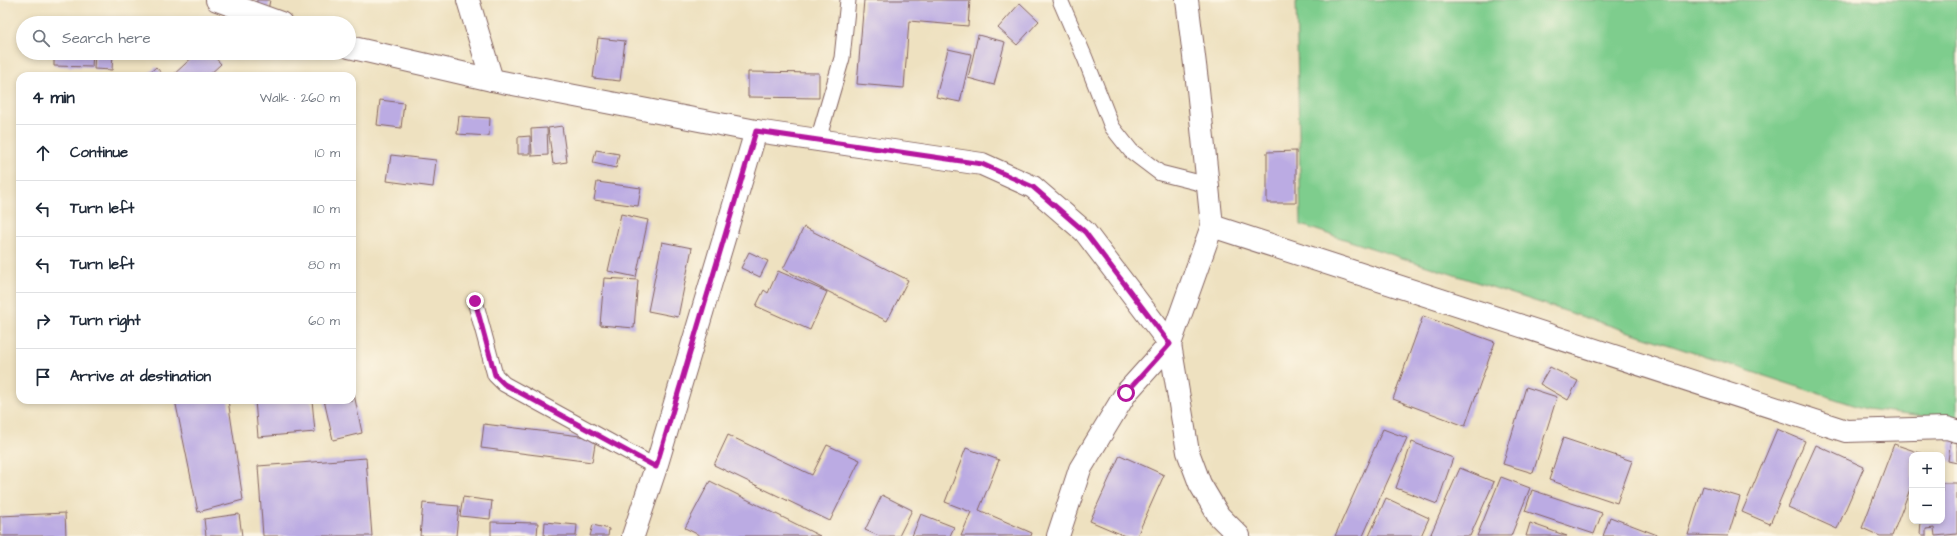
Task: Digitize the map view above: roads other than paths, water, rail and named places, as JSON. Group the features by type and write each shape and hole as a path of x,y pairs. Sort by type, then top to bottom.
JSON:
{"street":[{"path":"217,0 262,16"},
{"path":"468,0 492,80"},
{"path":"1058,536 1080,469 1126,393 1170,344 1212,226 1187,0"},
{"path":"356,49 492,80 756,131 982,164 1033,187 1085,232 1170,344 1188,452 1200,484 1219,516 1239,536"},
{"path":"633,536 656,467 756,131"},
{"path":"1212,226 1846,431 1947,428 1957,431"}],"lane":[{"path":"818,140 842,58 848,0"},
{"path":"1060,0 1112,127 1130,151 1160,173 1208,185"},
{"path":"475,301 495,375 504,384 656,467"}]}
